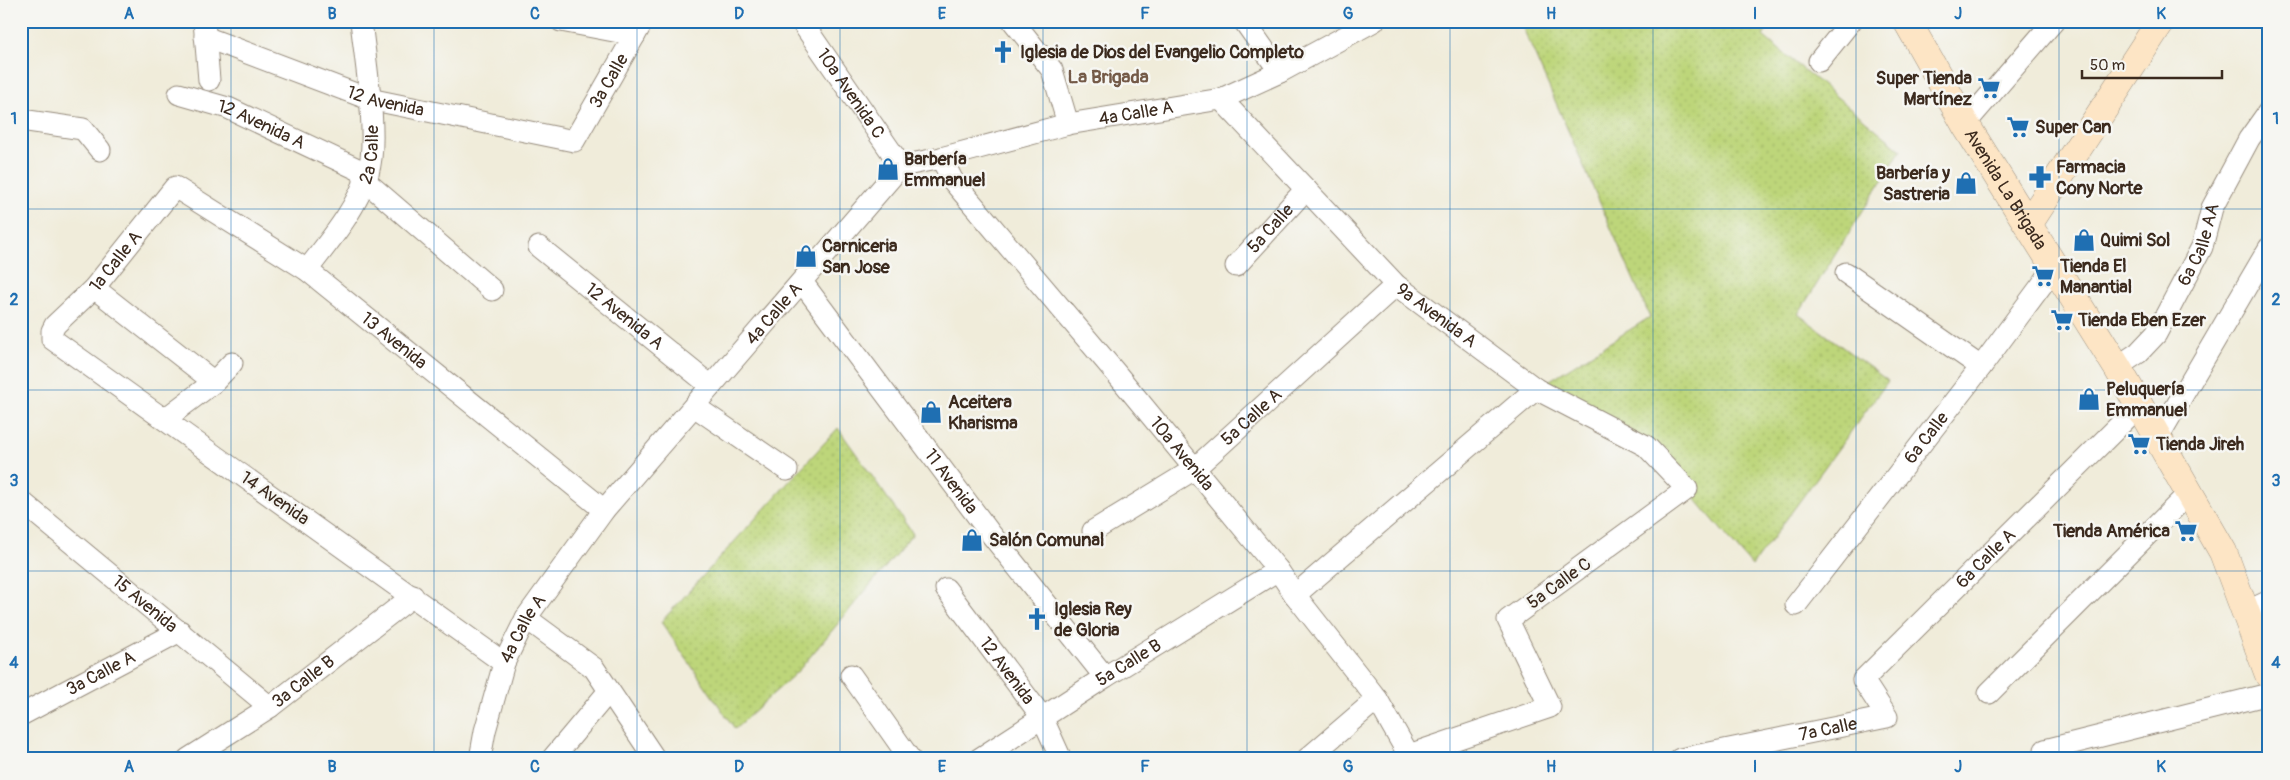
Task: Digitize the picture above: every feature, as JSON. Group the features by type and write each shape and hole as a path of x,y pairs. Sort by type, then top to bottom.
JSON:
{"main road":[{"path":"2028,223 2161,21"},
{"name":"Avenida La Brigada","path":"1914,25 1965,124 2117,366 2188,492 2257,606 2269,675"}],"street":[{"name":"2a Calle","path":"308,270 347,217 366,177 370,159 371,128 361,21"},
{"path":"562,21 639,28"},
{"name":"10a Avenida C","path":"801,21 901,166"},
{"path":"1012,21 1052,70 1068,124"},
{"path":"1244,21 1280,72"},
{"name":"4a Calle A","path":"480,759 484,731 504,663 526,618 604,510 901,166 941,158 1068,124 1221,99 1280,72 1374,21"},
{"path":"1818,61 1851,21"},
{"path":"1965,124 2054,21"},
{"name":"3a Calle","path":"574,141 639,28"},
{"name":"12 Avenida","path":"205,29 369,99 574,141"},
{"path":"205,29 209,80"},
{"name":"12 Avenida A","path":"180,94 228,108 366,177 492,290"},
{"name":"9a Avenida A","path":"1221,99 1396,285 1536,389 1646,446 1687,489"},
{"name":"6a Calle AA","path":"2117,366 2138,353 2156,334 2202,247 2212,208 2249,139 2269,111"},
{"path":"21,120 83,129 100,150"},
{"name":"10a Avenida","path":"941,158 953,181 1115,372 1193,470 1278,570 1295,595 1377,699 1410,757"},
{"name":"13 Avenida","path":"174,187 308,270 604,510"},
{"name":"1a Calle A","path":"52,331 94,288 174,187"},
{"name":"5a Calle","path":"1236,266 1306,189"},
{"name":"12 Avenida A","path":"539,247 711,386"},
{"path":"2157,438 2269,248"},
{"name":"6a Calle","path":"1796,605 1981,367 2055,267"},
{"path":"1846,273 1981,367"},
{"name":"11 Avenida","path":"802,282 990,533 1104,677"},
{"name":"5a Calle A","path":"1093,531 1193,470 1396,285"},
{"path":"94,288 214,382"},
{"name":"14 Avenida","path":"52,331 52,339 504,663"},
{"path":"165,419 214,382 232,363"},
{"path":"1295,595 1536,389"},
{"path":"694,406 787,470"},
{"name":"6a Calle A","path":"1887,717 1863,680 2139,406"},
{"name":"5a Calle C","path":"1410,757 1550,707 1508,620 1687,489"},
{"path":"1989,693 2188,492"},
{"name":"15 Avenida","path":"21,501 180,630 270,707"},
{"name":"5a Calle B","path":"979,759 1104,677 1278,570"},
{"name":"12 Avenida","path":"946,589 1042,717 1061,759"},
{"name":"3a Calle B","path":"188,759 270,707 413,596"},
{"path":"526,618 594,668 655,759"},
{"name":"3a Calle A","path":"23,712 180,630"},
{"path":"851,675 910,759"},
{"path":"552,759 609,690"},
{"path":"2045,750 2269,694"},
{"path":"1307,759 1377,699"},
{"name":"7a Calle","path":"1680,759 1887,717"}],"green space":[{"path":"1520,21 1774,21 1763,36 1901,150 1798,314 1888,381 1752,566 1687,489 1646,446 1536,389 1650,317"},
{"path":"838,428 913,534 799,670 735,729 661,622"}],"place":[{"name":"Iglesia de Dios del Evangelio Completo","path":"1003,52"},
{"name":"Super Tienda Martínez","path":"1989,88"},
{"name":"Super Can","path":"2018,127"},
{"name":"Barbería Emmanuel","path":"888,169"},
{"name":"Farmacia Cony Norte","path":"2040,177"},
{"name":"Barbería y Sastreria","path":"1966,183"},
{"name":"Quimi Sol","path":"2084,240"},
{"name":"Carniceria San Jose","path":"806,256"},
{"name":"Tienda El Manantial","path":"2043,276"},
{"name":"Tienda Eben Ezer","path":"2062,320"},
{"name":"Peluquería Emmanuel","path":"2089,399"},
{"name":"Aceitera Kharisma","path":"931,412"},
{"name":"Tienda Jireh","path":"2139,444"},
{"name":"Tienda América","path":"2186,531"},
{"name":"Salón Comunal","path":"972,540"},
{"name":"Iglesia Rey de Gloria","path":"1037,619"}],"district":[{"name":"La Brigada","path":"1108,76"}]}
